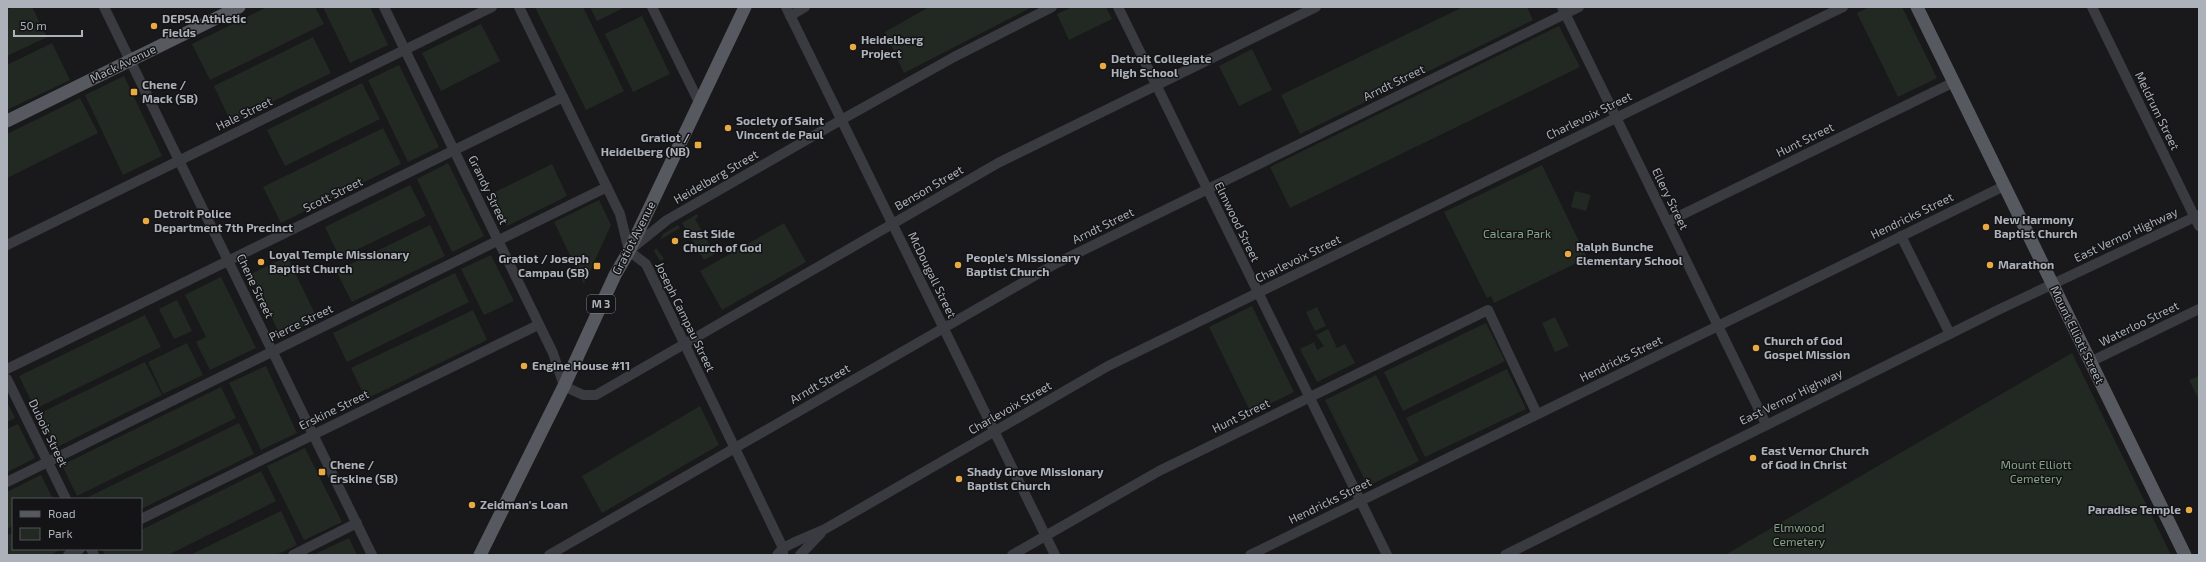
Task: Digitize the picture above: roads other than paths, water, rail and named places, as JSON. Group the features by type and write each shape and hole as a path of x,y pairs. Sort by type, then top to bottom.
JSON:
{"main road":[{"name":"Mack Avenue","path":"7,121 240,7"},
{"name":"Gratiot Avenue","path":"480,555 564,386 615,275 629,251 745,7"},
{"name":"Mount Elliott Street","path":"1917,7 2185,555"}],"street":[{"name":"Chene Street","path":"104,7 372,555"},
{"name":"Grandy Street","path":"384,7 499,240 553,354 564,386"},
{"name":"Hale Street","path":"7,245 492,7"},
{"path":"520,7 620,214 629,251"},
{"path":"652,7 699,102"},
{"path":"788,11 805,7"},
{"name":"Heidelberg Street","path":"629,251 667,220 954,57 1052,7"},
{"name":"Elmwood Street","path":"1118,7 1387,555"},
{"name":"Benson Street","path":"564,386 583,395 596,395 998,163 1316,7"},
{"name":"Arndt Street","path":"549,555 1055,264 1564,10 1579,7"},
{"name":"Charlevoix Street","path":"781,553 1095,374 1842,7"},
{"name":"Meldrum Street","path":"2092,7 2197,216 2199,226"},
{"name":"Ellery Street","path":"1564,10 1766,424"},
{"name":"McDougall Street","path":"788,11 1055,555"},
{"name":"Hunt Street","path":"1667,222 1954,82"},
{"name":"Scott Street","path":"7,369 563,96"},
{"name":"Hendricks Street","path":"1250,555 2004,186"},
{"name":"Pierce Street","path":"7,482 607,187"},
{"name":"East Vernor Highway","path":"1505,555 1766,424 2052,284 2197,216"},
{"path":"1901,236 1950,334"},
{"name":"Joseph Campau Street","path":"629,251 646,264 735,449 781,553"},
{"name":"Waterloo Street","path":"2090,362 2199,309"},
{"name":"Hunt Street","path":"1012,555 1159,470 1488,310 1537,414"},
{"name":"Erskine Street","path":"142,519 538,325"},
{"name":"Dubois Street","path":"7,379 66,498"},
{"path":"293,555 357,524"},
{"path":"800,555 825,529"},
{"path":"68,555 78,550"}],"place":[{"name":"DEPSA Athletic Fields","path":"154,26"},
{"name":"Heidelberg Project","path":"853,47"},
{"name":"Detroit Collegiate High School","path":"1103,66"},
{"name":"Chene / Mack (SB)","path":"134,92"},
{"name":"Society of Saint Vincent de Paul","path":"728,128"},
{"name":"Gratiot / Heidelberg (NB)","path":"698,145"},
{"name":"Detroit Police Department 7th Precinct","path":"146,221"},
{"name":"New Harmony Baptist Church","path":"1986,227"},
{"name":"East Side Church of God","path":"675,241"},
{"name":"Ralph Bunche Elementary School","path":"1568,254"},
{"name":"Loyal Temple Missionary Baptist Church","path":"261,262"},
{"name":"People's Missionary Baptist Church","path":"958,265"},
{"name":"Marathon","path":"1990,265"},
{"name":"Gratiot / Joseph Campau (SB)","path":"597,266"},
{"name":"Church of God Gospel Mission","path":"1756,348"},
{"name":"Engine House #11","path":"524,366"},
{"name":"East Vernor Church of God in Christ","path":"1753,458"},
{"name":"Chene / Erskine (SB)","path":"322,472"},
{"name":"Shady Grove Missionary Baptist Church","path":"959,479"},
{"name":"Zeidman's Loan","path":"472,505"},
{"name":"Paradise Temple","path":"2189,510"}],"park label":[{"name":"Calcara Park","path":"1517,234"},
{"name":"Mount Elliott Cemetery","path":"2036,472"},
{"name":"Elmwood Cemetery","path":"1799,535"}]}
